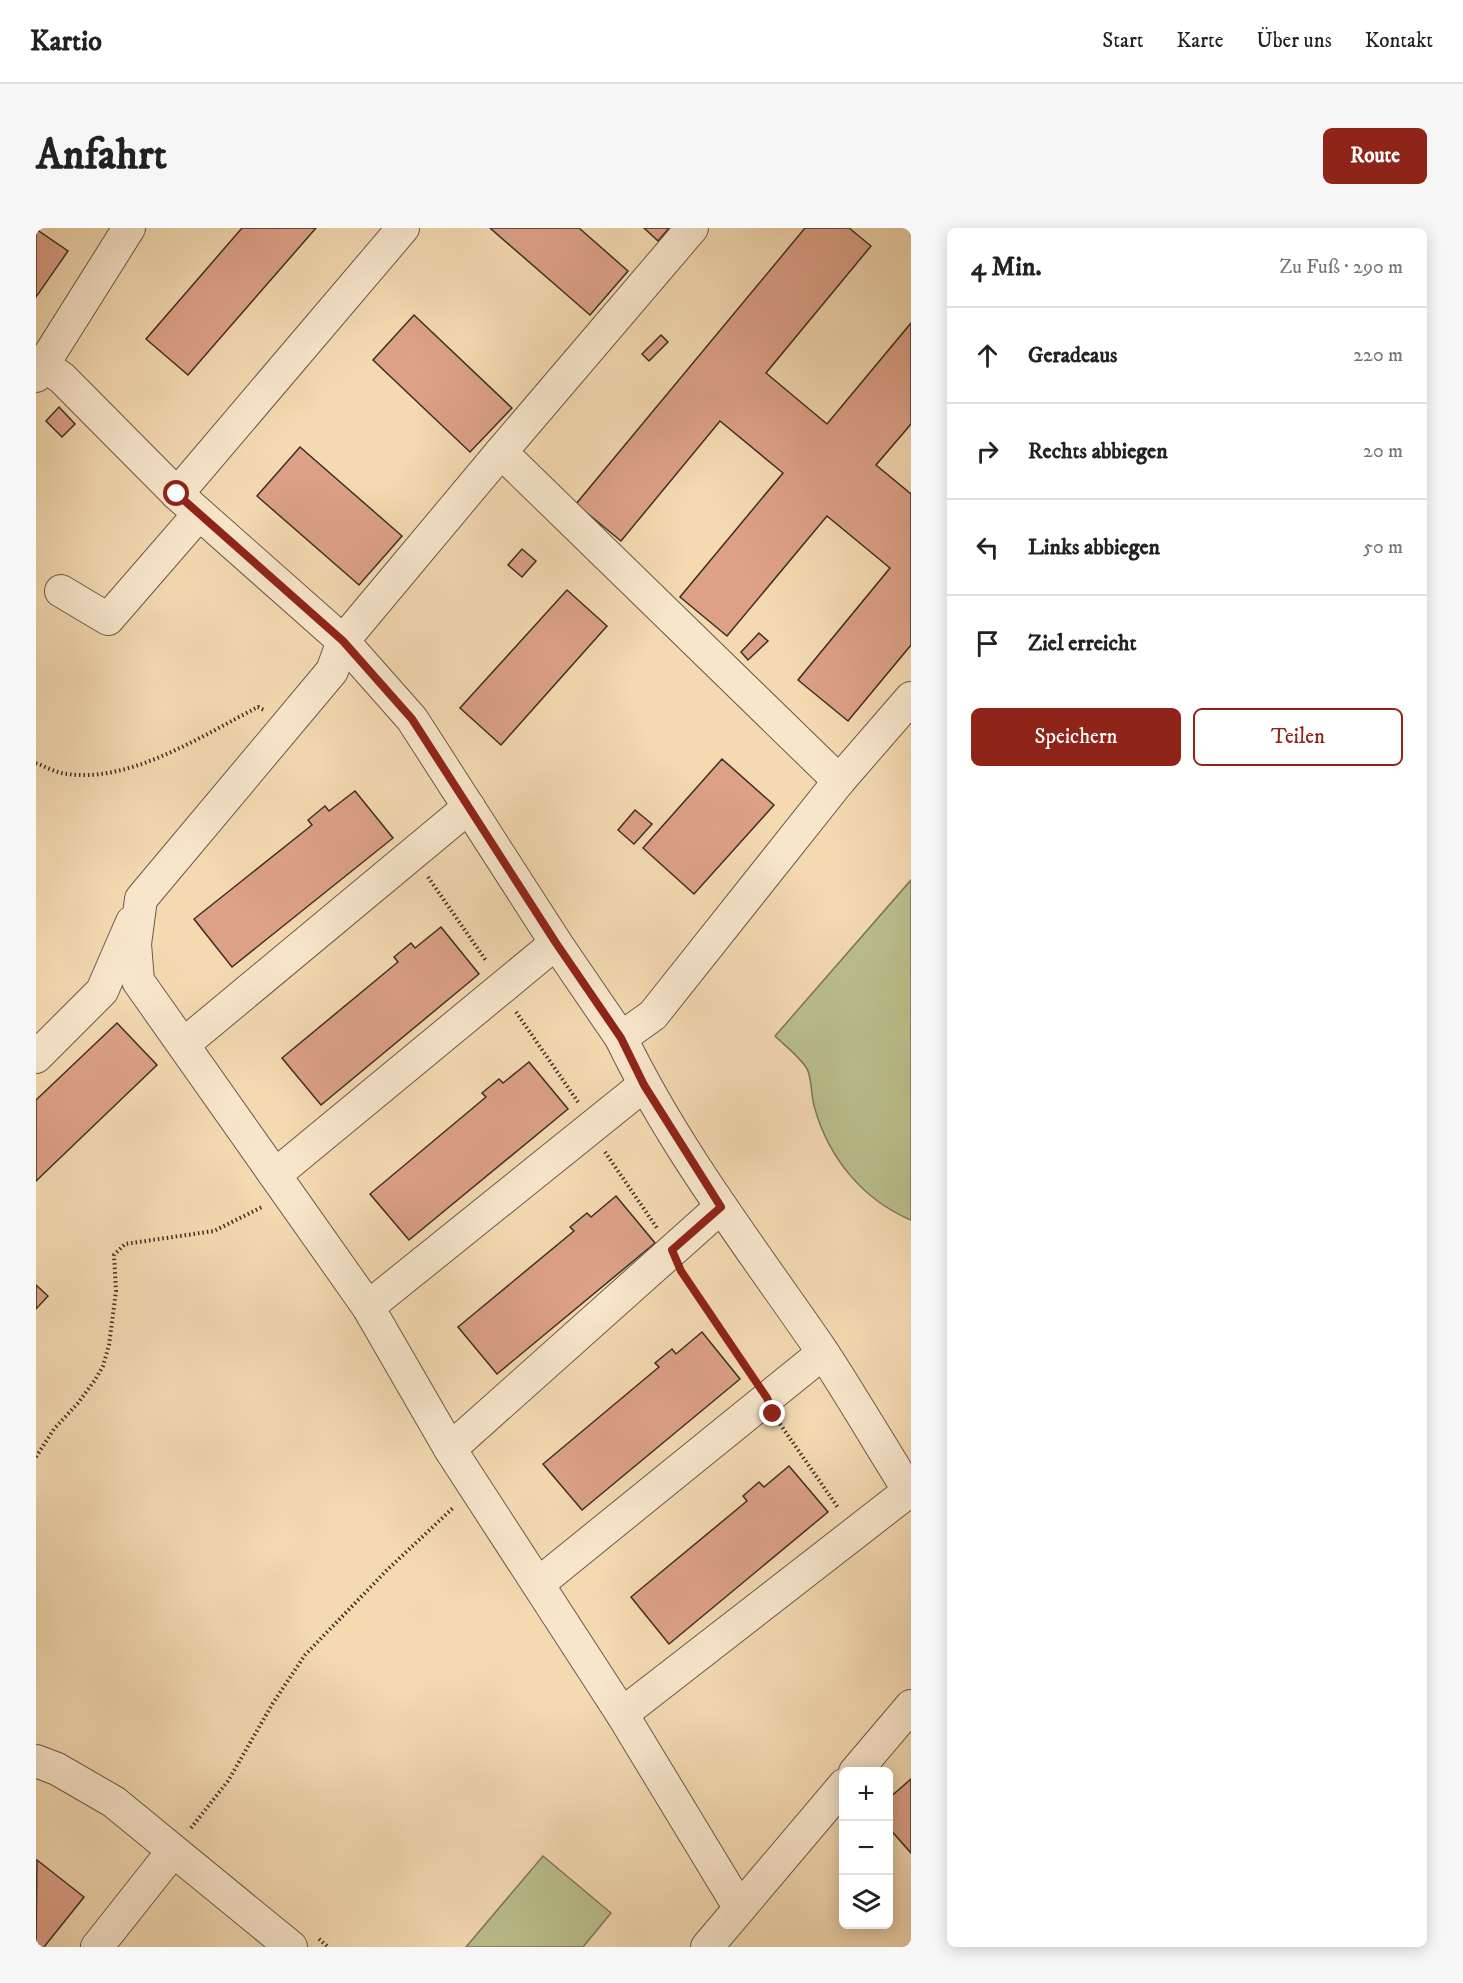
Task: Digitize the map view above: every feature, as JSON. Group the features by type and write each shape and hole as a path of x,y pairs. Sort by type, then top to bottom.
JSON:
{"street":[{"path":"129,228 40,370 62,378 188,504 343,641 412,719 556,943 621,1038 644,1085 721,1207 823,1353 910,1492 622,1714"},
{"path":"61,591 108,619 188,504 403,228"},
{"path":"36,1057 102,992 141,899 332,671 343,641 692,228"},
{"path":"501,452 838,781"},
{"path":"621,1038 653,1015 838,781 911,698"},
{"path":"184,1044 468,807"},
{"path":"141,899 135,944 138,981 368,1307 450,1449 622,1714 739,1908"},
{"path":"281,1183 556,943"},
{"path":"368,1307 644,1085"},
{"path":"450,1449 721,1207"},
{"path":"538,1584 823,1353"},
{"path":"859,1767 911,1706"},
{"path":"36,1761 57,1769 114,1803 291,1947"},
{"path":"707,1947 839,1790"},
{"path":"97,1947 173,1851"}],"path":[{"path":"36,763 66,774 111,773 156,759 258,707 288,724"},
{"path":"412,854 504,986 507,1000 594,1125 596,1138 672,1250 681,1271 767,1398 773,1414 855,1533"},
{"path":"36,1457 54,1429 96,1380 103,1366 110,1345 116,1291 114,1255 118,1250 125,1244 213,1231 245,1217 281,1183"},
{"path":"173,1851 228,1781 273,1703 305,1655 386,1571 475,1488"}],"green space":[{"path":"911,880 911,1220 878,1201 850,1175 829,1144 821,1127 807,1069 797,1056 775,1036"},
{"path":"543,1856 611,1913 583,1947 466,1947"}],"building":[{"path":"242,228 316,228 188,375 146,339"},
{"path":"490,228 579,228 628,271 590,315"},
{"path":"644,228 669,228 658,241"},
{"path":"805,228 849,228 871,246 766,373 827,424 911,323 911,424 876,465 911,494 911,645 848,721 798,680 890,568 827,516 727,636 680,597 783,473 720,421 621,541 576,504"},
{"path":"36,229 68,251 36,297"},
{"path":"414,315 512,408 470,452 373,360"},
{"path":"661,335 668,342 649,361 642,354"},
{"path":"59,407 75,424 62,437 46,421"},
{"path":"300,447 402,536 359,585 257,496"},
{"path":"522,549 536,561 522,577 508,565"},
{"path":"567,590 607,626 501,745 460,708"},
{"path":"759,633 768,641 748,660 741,652"},
{"path":"722,759 774,805 694,894 643,848"},
{"path":"355,791 393,838 232,967 194,919 312,825 308,820 325,806 329,811"},
{"path":"635,810 652,824 634,844 618,830"},
{"path":"441,927 479,974 321,1105 282,1058 398,962 394,957 411,943 415,948"},
{"path":"117,1023 157,1065 36,1181 36,1100"},
{"path":"529,1062 568,1109 409,1240 370,1194 486,1097 482,1093 499,1079 503,1083"},
{"path":"616,1196 655,1243 497,1374 458,1327 574,1231 570,1227 587,1213 591,1217"},
{"path":"36,1285 48,1296 36,1309"},
{"path":"702,1332 740,1379 582,1510 543,1464 659,1367 655,1363 672,1349 676,1354"},
{"path":"789,1466 828,1512 669,1644 631,1597 747,1501 743,1496 759,1482 764,1487"},
{"path":"911,1779 911,1853 893,1833 893,1795"},
{"path":"37,1860 84,1897 44,1947 36,1947"}],"route":[{"path":"177,494 343,641 412,719 556,943 621,1038 644,1085 721,1207 672,1250 681,1271 767,1398 773,1414"}]}
